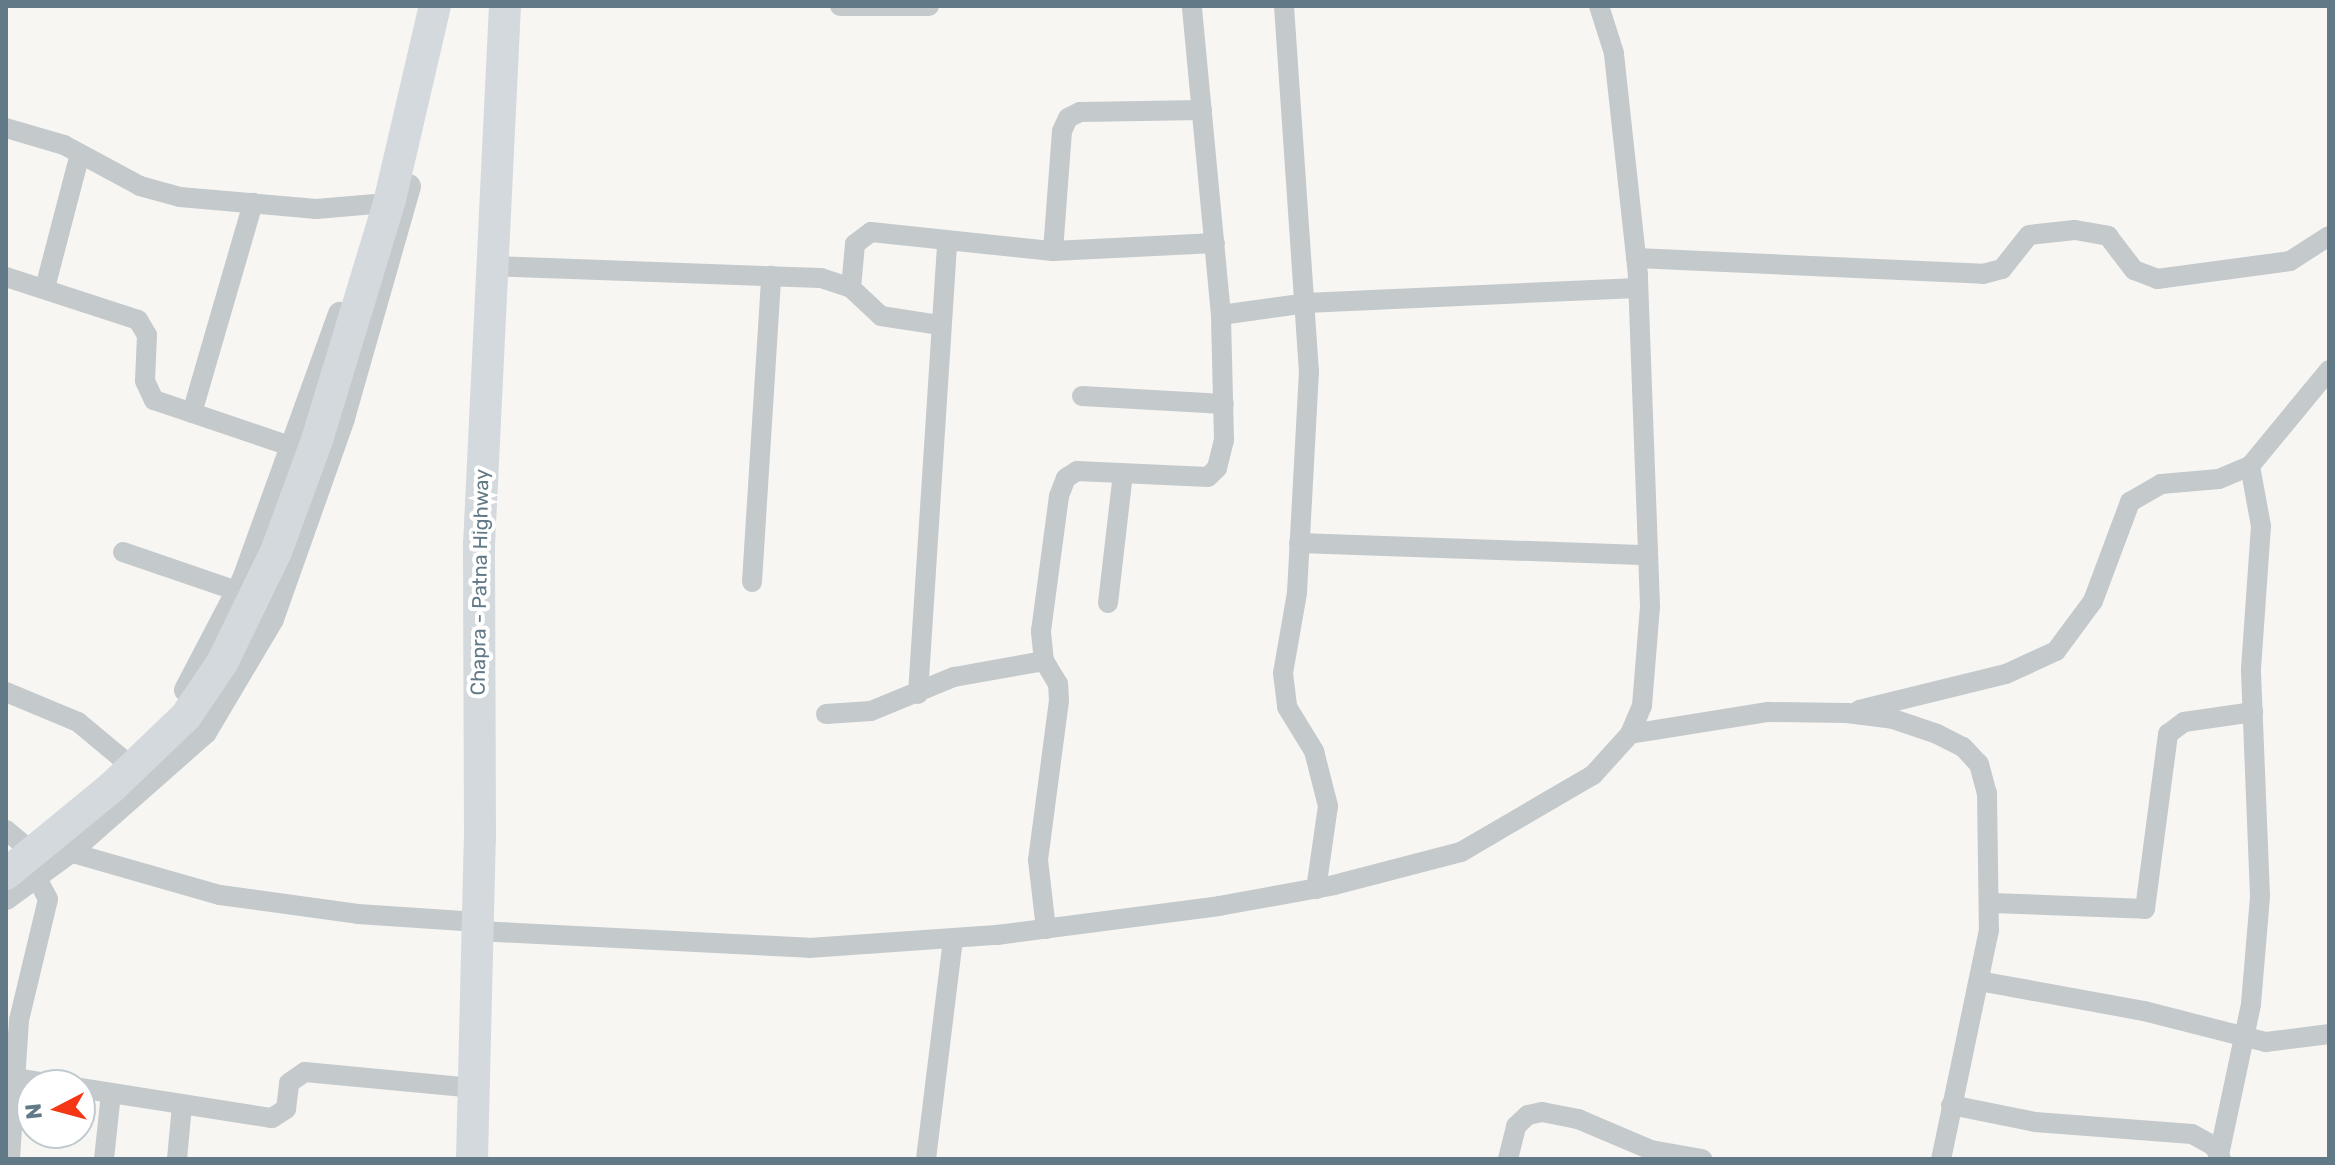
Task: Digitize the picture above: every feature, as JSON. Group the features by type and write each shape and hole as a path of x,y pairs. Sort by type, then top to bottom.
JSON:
{"highway":[{"path":"21,875 186,716 222,663 276,552 317,440 390,199 435,6"},
{"name":"Chapra - Patna Highway","path":"472,1159 478,927 479,545 505,6"}],"street":[{"path":"6,867 126,762 173,711 237,591 293,447 375,204 435,6"},
{"path":"6,898 21,875 69,852 205,732 272,619 373,326 433,82 435,6"},
{"path":"840,6 929,6"},
{"path":"1046,929 1038,860 1059,712 1058,684 1044,661 1041,631 1066,478 1077,471 1208,477 1221,456 1224,404 1221,315 1192,6"},
{"path":"1284,6 1309,371 1299,543 1284,694 1314,751 1328,806 1316,889"},
{"path":"69,852 220,895 334,912 478,927 760,948 953,939 1046,929 1316,889 1432,860 1496,836 1593,775 1630,734 1648,670 1648,555 1636,258 1614,53 1599,6"},
{"path":"1053,251 1062,131 1068,118 1080,112 1202,110"},
{"path":"6,128 80,154 155,191 316,209 375,204"},
{"path":"45,288 80,154"},
{"path":"192,413 253,203"},
{"path":"1636,258 1983,274 2002,269 2029,235 2075,230 2108,236 2134,270 2157,279 2290,261 2329,236"},
{"path":"851,288 860,236 891,233 947,242 1053,251 1215,243"},
{"path":"918,694 939,425 940,325 947,242"},
{"path":"491,266 821,278 851,288 881,316 940,325"},
{"path":"752,582 771,276"},
{"path":"6,277 138,320 150,346 148,394 192,413 293,447"},
{"path":"1221,315 1306,303 1638,288"},
{"path":"1847,713 2006,674 2042,660 2072,636 2093,601 2130,502 2161,484 2219,479 2250,466 2329,370"},
{"path":"1082,396 1224,404"},
{"path":"2220,1157 2244,1037 2260,896 2253,712 2261,526 2250,466"},
{"path":"1108,603 1123,474"},
{"path":"1299,543 1648,555"},
{"path":"123,552 237,591"},
{"path":"826,714 871,711 963,675 1044,661"},
{"path":"6,692 78,722 126,762"},
{"path":"1992,903 2145,909 2168,734 2184,722 2253,712"},
{"path":"1630,734 1746,714 1847,713 1893,719 1937,734 1963,747 1979,764 1987,793 1992,903 1979,981 1941,1159"},
{"path":"6,830 29,849"},
{"path":"10,1159 19,1020 48,899 21,875"},
{"path":"926,1159 943,1057 953,939"},
{"path":"1979,981 2144,1011 2283,1044 2329,1034"},
{"path":"96,1091 182,1105 280,1116 286,1109 289,1083 305,1072 475,1088"},
{"path":"104,1159 111,1093"},
{"path":"177,1159 182,1105"},
{"path":"1951,1105 2035,1122 2173,1130 2202,1138 2220,1157"},
{"path":"1508,1159 1516,1126 1528,1115 1542,1112 1578,1119 1651,1150 1701,1159"}]}
